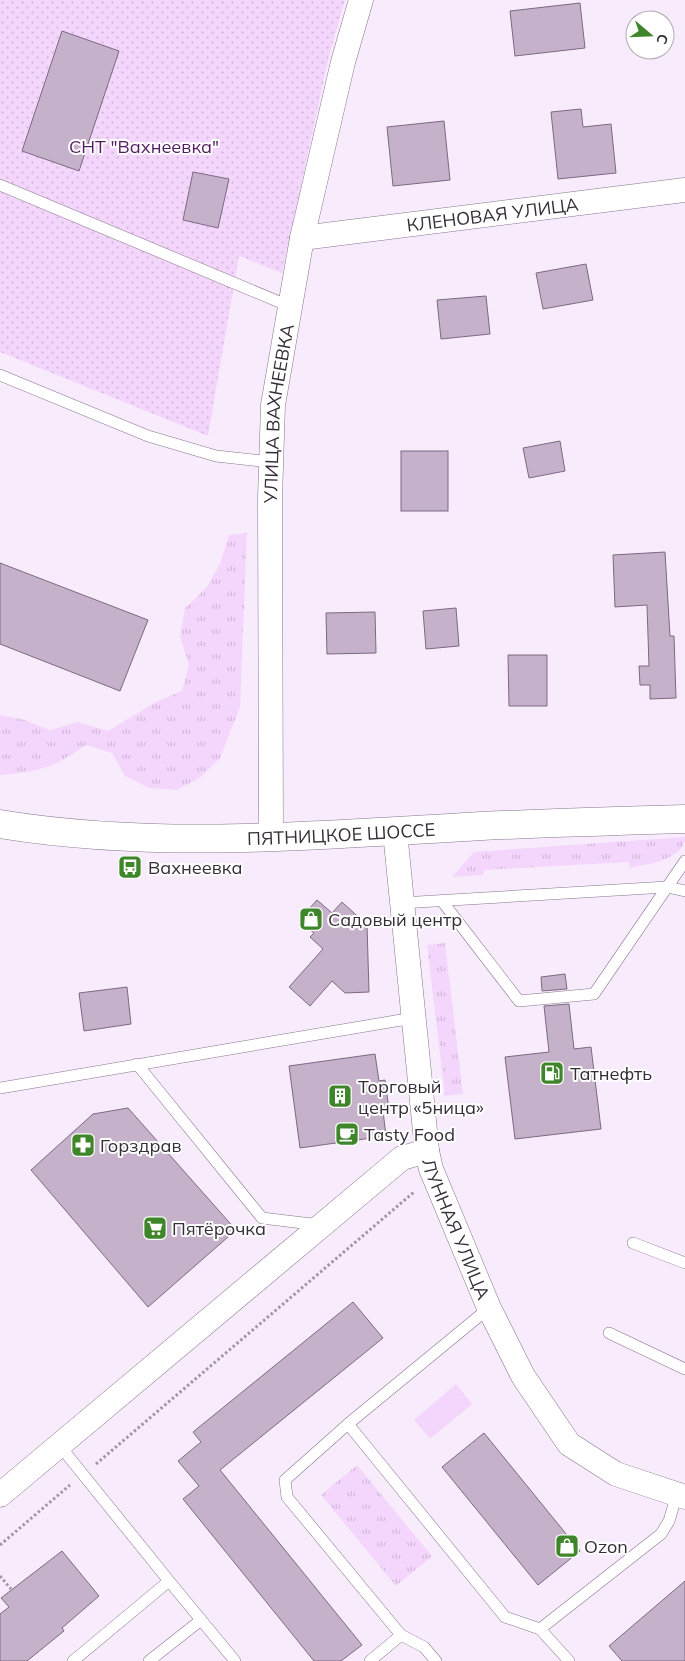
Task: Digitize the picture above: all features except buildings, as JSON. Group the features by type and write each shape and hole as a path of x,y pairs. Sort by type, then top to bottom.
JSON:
{"main road":[{"name":"ПЯТНИЦКОЕ ШОССЕ","path":"0,824 52,833 157,838 271,837 482,826 685,819"}],"street":[{"name":"УЛИЦА ВАХНЕЕВКА","path":"271,837 271,462 273,405 302,238 343,62 361,0"},
{"name":"КЛЕНОВАЯ УЛИЦА","path":"302,238 685,190"},
{"name":"ЛУННАЯ УЛИЦА","path":"395,832 427,1152 431,1169 489,1308 523,1376 569,1444 616,1474 681,1496"},
{"path":"0,1496 402,1158 427,1152"}],"lane":[{"path":"0,185 289,306"},
{"path":"0,375 148,436 216,456 271,462"},
{"path":"442,901 519,1001 594,994 685,861"},
{"path":"401,903 667,887 685,891"},
{"path":"0,1088 413,1018"},
{"path":"137,1064 262,1218 322,1225"},
{"path":"634,1243 685,1263"},
{"path":"436,1661 424,1646 401,1635 285,1492 285,1480 288,1475 348,1424 489,1308"},
{"path":"609,1333 685,1369"},
{"path":"348,1424 505,1617 540,1629 569,1661"},
{"path":"60,1446 235,1661"},
{"path":"540,1629 661,1534 681,1496"},
{"path":"73,1661 169,1580"},
{"path":"150,1661 201,1620"},
{"path":"370,1661 401,1635"}],"path":[{"path":"0,1545 416,1190"},
{"path":"0,1577 11,1589"}],"green space":[{"name":"СНТ \"Вахнеевка\"","path":"0,0 345,0 329,56 282,273 239,256 208,436 0,352"},
{"path":"247,533 240,707 220,758 201,777 177,790 149,788 125,776 112,753 86,745 45,768 0,775 0,715 25,720 50,730 78,722 108,731 156,702 182,691 189,665 180,637 185,608 206,588 220,564 229,535"},
{"path":"685,837 679,851 672,856 664,860 629,868 629,862 484,870 483,875 452,877 474,852"},
{"path":"445,943 463,1094 445,1096 427,945"},
{"path":"456,1384 472,1404 430,1439 414,1420"},
{"path":"357,1465 432,1556 396,1586 321,1495"}],"place":[{"name":"Вахнеевка","path":"130,867"},
{"name":"Садовый центр","path":"311,919"},
{"name":"Татнефть","path":"552,1073"},
{"name":"Торговый центр «5ница»","path":"340,1096"},
{"name":"Tasty Food","path":"347,1134"},
{"name":"Горздрав","path":"83,1145"},
{"name":"Пятёрочка","path":"155,1228"},
{"name":"Ozon","path":"567,1546"}]}
